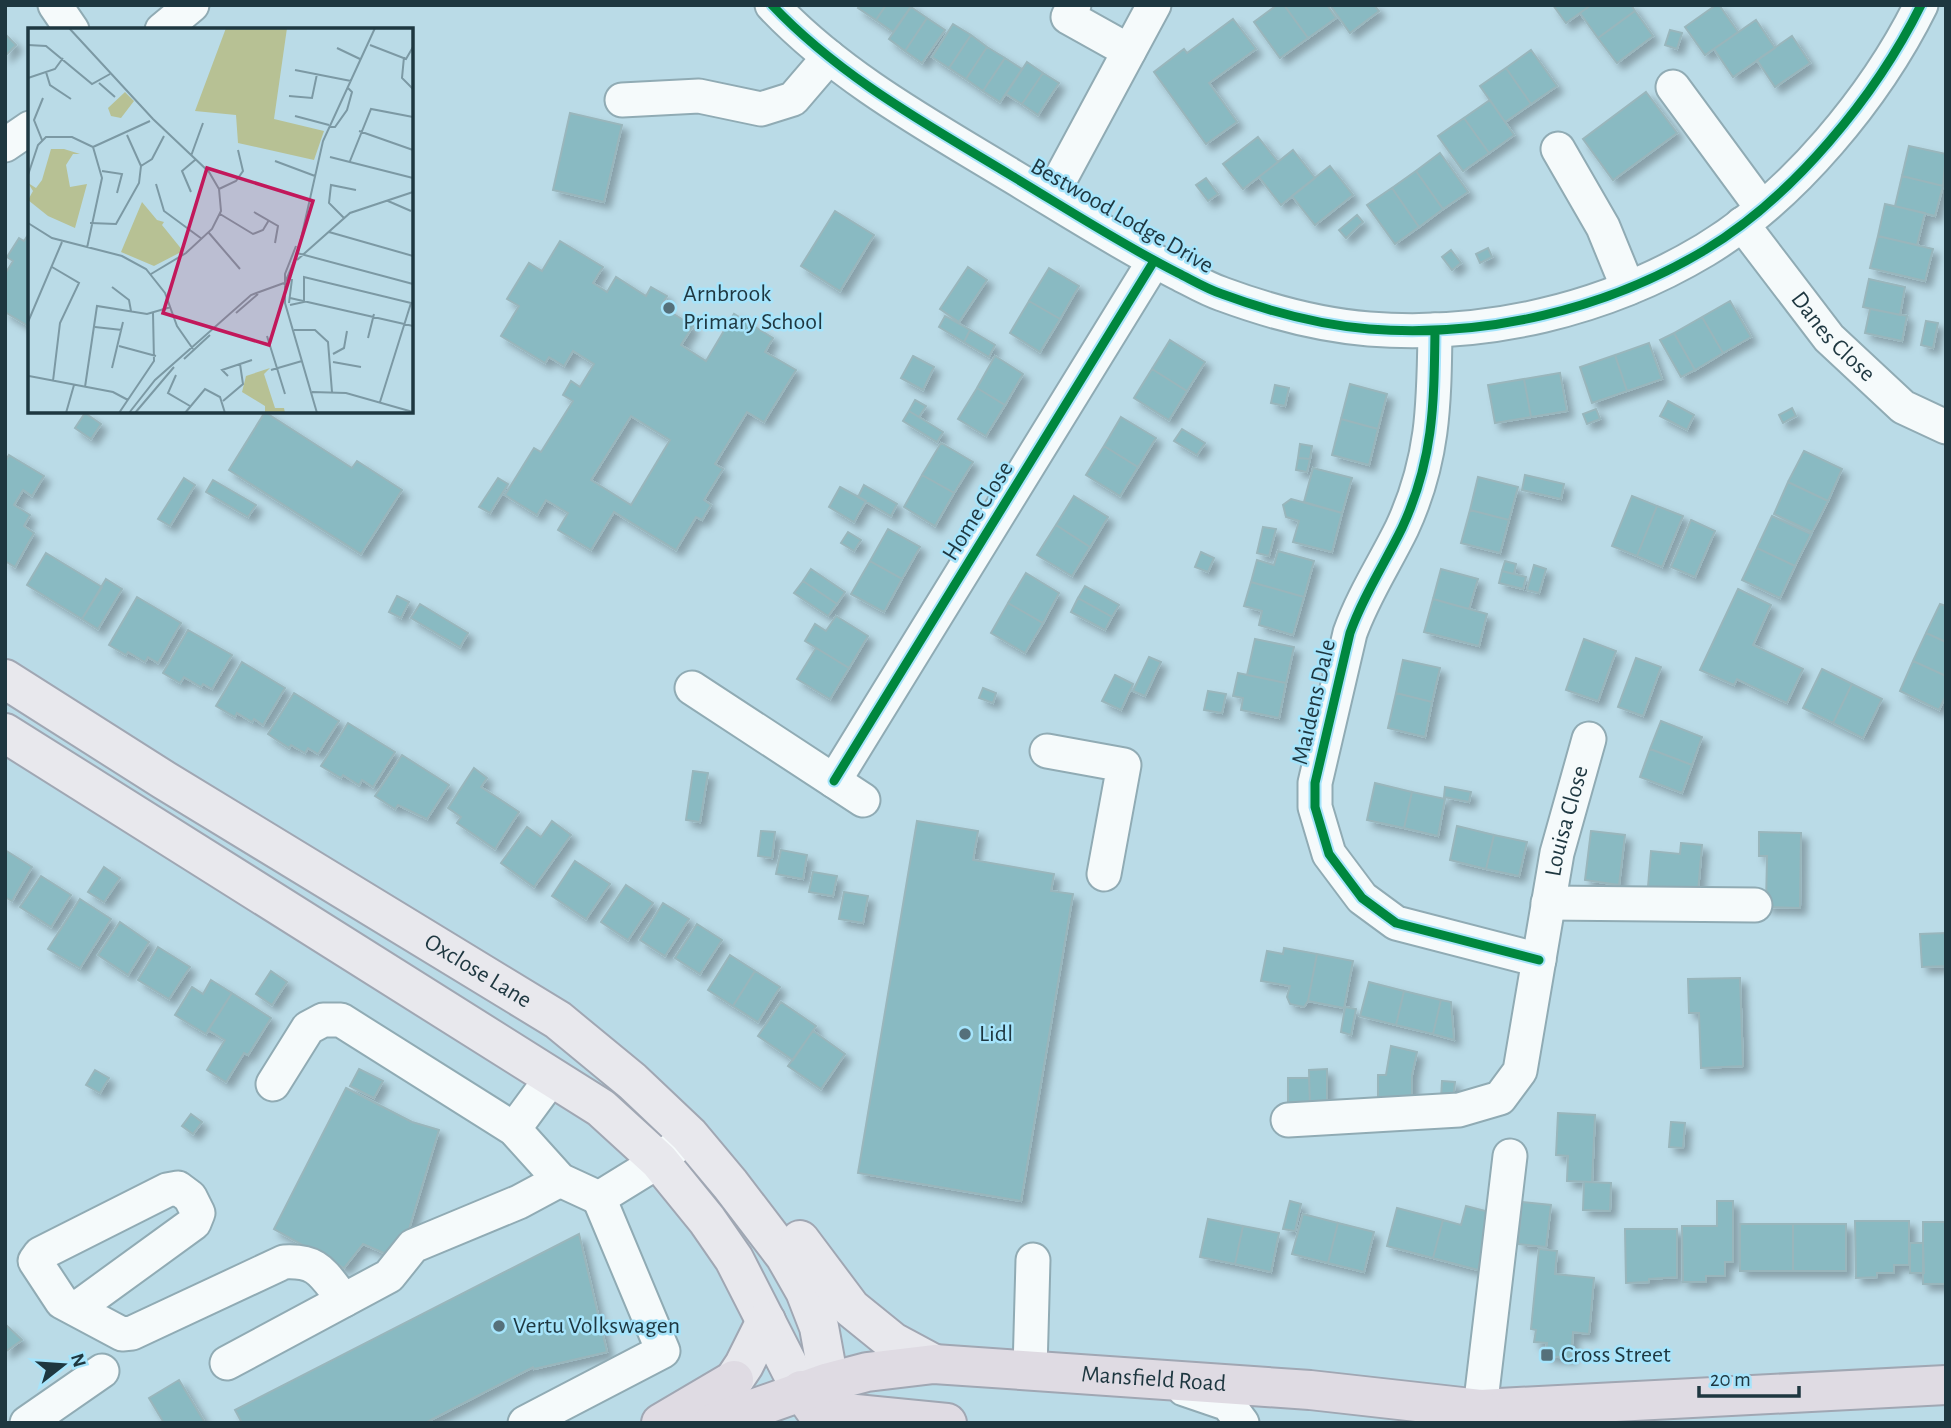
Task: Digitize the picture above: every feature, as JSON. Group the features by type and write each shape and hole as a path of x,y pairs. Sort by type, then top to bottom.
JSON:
{"highway":[{"name":"Mansfield Road","path":"713,1423 812,1401 867,1372 934,1364 1310,1390 1480,1409"},
{"path":"661,1423 734,1380"},
{"name":"Mansfield Road","path":"1397,1423 1480,1409 1946,1385"},
{"name":"Mansfield Road","path":"812,1401 947,1423"}],"main road":[{"name":"Oxclose Lane","path":"5,679 164,780 558,1020 632,1081 689,1135 785,1256 806,1291 819,1327 812,1401"},
{"name":"Oxclose Lane","path":"5,733 601,1108 659,1161 720,1239 734,1259 812,1401"},
{"path":"558,1020 646,1072 718,1139 768,1194 851,1308 893,1342 934,1364"},
{"path":"734,1380 766,1321"}],"street":[{"path":"55,5 71,28"},
{"path":"164,28 192,5"},
{"name":"Bestwood Lodge Drive","path":"772,5 829,57 890,102 1154,261 1218,293 1295,316 1368,329 1435,330 1521,320 1568,309 1670,270 1707,248 1752,216 1828,141 1876,83 1921,5"},
{"path":"1074,5 1068,17 1129,51"},
{"path":"1050,198 1154,5"},
{"path":"622,100 699,96 761,109 793,99 829,57"},
{"name":"Danes Close","path":"1673,87 1829,338 1902,407 1946,427"},
{"path":"5,145 28,129"},
{"path":"1558,149 1603,227 1628,288"},
{"name":"Home Close","path":"834,781 1154,261"},
{"name":"Maidens Dale","path":"1435,330 1434,407 1428,452 1402,526 1350,633 1315,783 1315,807 1329,854 1362,898 1396,923 1539,960"},
{"path":"692,688 863,800"},
{"name":"Louisa Close","path":"1548,903 1557,853 1589,739"},
{"path":"1047,751 1124,765 1104,874"},
{"path":"1288,1121 1459,1110 1500,1098 1520,1071 1548,903 1755,905"},
{"path":"273,1084 308,1028 323,1020 341,1020 514,1129 560,1180 599,1198 663,1351 525,1423"},
{"path":"514,1129 554,1076"},
{"path":"599,1198 659,1161 689,1135"},
{"path":"1480,1409 1510,1156"},
{"path":"227,1363 389,1276 413,1246 519,1202 560,1180"},
{"path":"1030,1370 1033,1260"},
{"path":"77,1308 122,1334 132,1333 284,1262 304,1261 318,1269 344,1300"},
{"path":"27,1423 102,1371"},
{"path":"1148,1377 1228,1404 1242,1423"}],"building":[{"path":"860,5 886,5 876,20 858,8"},
{"path":"886,5 912,5 893,32 876,20"},
{"path":"1277,5 1284,5 1308,38 1280,58 1254,22"},
{"path":"1284,5 1327,5 1336,18 1308,38"},
{"path":"1330,5 1374,5 1379,11 1350,33"},
{"path":"1553,5 1591,5 1566,23"},
{"path":"1591,5 1631,5 1635,11 1598,38 1580,13"},
{"path":"1719,5 1738,32 1705,55 1685,27"},
{"path":"911,7 927,18 905,51 889,39"},
{"path":"1635,11 1653,36 1617,63 1598,38"},
{"path":"927,18 945,30 922,63 905,51"},
{"path":"1233,19 1256,49 1209,83 1237,122 1206,144 1154,72 1184,49 1187,53"},
{"path":"1756,20 1775,48 1733,77 1714,49"},
{"path":"953,24 971,35 949,68 932,57"},
{"path":"1670,30 1682,33 1677,49 1665,45"},
{"path":"5,34 16,45 5,56"},
{"path":"971,35 987,47 966,79 949,68"},
{"path":"1792,36 1810,63 1775,87 1757,60"},
{"path":"987,47 1005,58 983,91 966,79"},
{"path":"1531,50 1557,86 1531,104 1506,68"},
{"path":"1005,58 1022,69 1000,102 983,91"},
{"path":"1027,62 1043,73 1022,104 1006,94"},
{"path":"1506,68 1531,104 1505,122 1480,86"},
{"path":"1043,73 1059,83 1038,115 1022,104"},
{"path":"1646,92 1677,133 1613,180 1583,139"},
{"path":"1490,100 1514,135 1489,153 1464,118"},
{"path":"570,113 622,125 604,202 553,190"},
{"path":"1464,118 1489,153 1463,171 1438,136"},
{"path":"1258,137 1278,162 1243,189 1223,164"},
{"path":"1909,146 1946,154 1943,186 1902,176"},
{"path":"1293,150 1315,178 1281,205 1259,177"},
{"path":"1440,153 1468,192 1443,209 1416,171"},
{"path":"1330,166 1353,195 1315,225 1292,196"},
{"path":"1416,171 1443,209 1419,227 1392,188"},
{"path":"1902,176 1943,186 1935,216 1895,206"},
{"path":"1206,178 1218,194 1208,201 1196,185"},
{"path":"1392,188 1419,227 1395,244 1367,205"},
{"path":"1885,204 1925,213 1917,245 1878,236"},
{"path":"835,211 874,235 840,291 801,266"},
{"path":"1357,215 1363,222 1346,238 1339,230"},
{"path":"28,235 28,326 5,312 5,274 13,261 7,257 19,238 24,241"},
{"path":"1878,236 1933,249 1925,281 1870,268"},
{"path":"560,241 603,267 593,283 607,292 616,277 646,296 651,287 667,296 661,306 693,326 681,345 706,361 734,314 773,338 765,352 796,370 764,422 747,412 715,464 723,469 704,500 711,505 702,520 696,517 676,550 614,512 591,550 558,530 568,513 546,500 537,515 505,495 534,448 541,452 573,401 563,395 571,381 580,387 594,364 573,351 564,366 549,357 545,363 501,336 519,306 507,299 529,263 542,271","holes":["631,416 670,440 631,505 591,480"]},
{"path":"1488,248 1492,257 1480,263 1476,254"},
{"path":"1451,250 1461,263 1452,270 1442,257"},
{"path":"968,267 987,280 959,322 940,309"},
{"path":"1049,268 1079,286 1060,319 1029,301"},
{"path":"1869,279 1905,287 1900,315 1863,307"},
{"path":"1029,301 1060,319 1040,352 1010,333"},
{"path":"1730,301 1751,337 1723,353 1702,317"},
{"path":"1870,309 1907,316 1902,341 1865,333"},
{"path":"945,316 970,330 964,342 939,327"},
{"path":"1702,317 1723,353 1695,370 1674,333"},
{"path":"1926,321 1938,323 1933,348 1921,345"},
{"path":"970,330 995,345 989,357 964,342"},
{"path":"1674,333 1695,370 1681,377 1660,340"},
{"path":"1170,340 1205,362 1187,391 1152,369"},
{"path":"1649,343 1662,379 1627,391 1615,355"},
{"path":"1615,355 1627,391 1592,403 1580,367"},
{"path":"913,356 934,367 923,390 901,378"},
{"path":"995,356 1023,374 1005,405 977,388"},
{"path":"1152,369 1187,391 1169,420 1134,398"},
{"path":"1560,373 1567,411 1531,417 1524,379"},
{"path":"1524,379 1531,417 1495,423 1488,385"},
{"path":"1350,384 1387,394 1378,429 1341,419"},
{"path":"1275,385 1289,388 1285,406 1271,403"},
{"path":"977,388 1005,405 986,436 958,419"},
{"path":"915,400 926,406 919,417 909,411"},
{"path":"1668,401 1694,415 1687,430 1660,416"},
{"path":"1792,408 1796,416 1783,423 1779,415"},
{"path":"1596,409 1600,419 1587,424 1583,414"},
{"path":"909,411 943,432 937,442 903,421"},
{"path":"85,413 101,424 91,439 75,428"},
{"path":"267,413 352,468 357,461 402,490 361,554 229,470"},
{"path":"1121,417 1156,438 1138,467 1104,446"},
{"path":"1341,419 1378,429 1369,465 1332,455"},
{"path":"1182,429 1205,443 1197,455 1174,441"},
{"path":"941,443 973,462 954,493 922,475"},
{"path":"1300,444 1312,446 1310,459 1298,458"},
{"path":"1104,446 1138,467 1120,496 1086,475"},
{"path":"1804,451 1842,469 1828,501 1788,482"},
{"path":"9,455 44,476 32,496 23,490 14,505 30,515 24,526 34,533 15,567 5,561 5,462"},
{"path":"1298,458 1310,459 1307,472 1296,470"},
{"path":"1313,468 1352,478 1342,513 1304,502"},
{"path":"922,475 954,493 935,526 904,507"},
{"path":"1525,475 1564,484 1561,499 1522,490"},
{"path":"1478,477 1518,487 1509,520 1470,510"},
{"path":"184,478 195,485 170,526 158,519"},
{"path":"498,478 508,484 490,513 479,507"},
{"path":"213,480 256,505 248,517 206,492"},
{"path":"1788,482 1828,501 1812,532 1774,514"},
{"path":"864,485 897,504 891,516 858,497"},
{"path":"840,487 866,501 854,522 829,507"},
{"path":"1074,496 1108,517 1090,547 1056,525"},
{"path":"1632,496 1657,506 1637,556 1612,546"},
{"path":"1291,499 1342,513 1332,552 1293,542 1299,521 1286,517 1283,505"},
{"path":"1657,506 1683,516 1662,567 1637,556"},
{"path":"1470,510 1509,520 1500,553 1461,543"},
{"path":"1772,516 1811,534 1795,566 1757,548"},
{"path":"1691,520 1715,531 1695,577 1671,567"},
{"path":"1056,525 1090,547 1072,576 1037,555"},
{"path":"1263,527 1276,529 1269,556 1257,553"},
{"path":"888,529 920,547 902,579 870,561"},
{"path":"848,532 861,540 854,551 841,543"},
{"path":"1757,548 1795,566 1780,598 1742,580"},
{"path":"1278,551 1314,561 1304,597 1251,582 1257,560 1274,565"},
{"path":"1201,552 1214,558 1208,572 1195,567"},
{"path":"46,553 102,587 82,619 27,585"},
{"path":"870,561 902,579 884,612 851,594"},
{"path":"1505,561 1516,564 1514,574 1502,571"},
{"path":"1534,565 1546,569 1539,593 1527,590"},
{"path":"811,569 845,592 837,604 803,581"},
{"path":"1441,569 1478,579 1469,609 1433,599"},
{"path":"1502,571 1526,577 1523,589 1499,583"},
{"path":"1026,573 1059,593 1043,623 1008,603"},
{"path":"106,579 122,589 98,629 82,619"},
{"path":"803,581 837,604 828,616 794,593"},
{"path":"1251,582 1304,597 1293,635 1259,625 1262,611 1244,606"},
{"path":"1085,586 1119,605 1112,617 1078,598"},
{"path":"1738,589 1771,605 1753,645 1803,669 1787,703 1737,679 1734,685 1700,670"},
{"path":"397,596 409,602 401,618 389,612"},
{"path":"137,597 181,623 158,663 148,657 145,662 109,645"},
{"path":"1078,598 1112,617 1105,630 1071,612"},
{"path":"1433,599 1487,614 1479,646 1424,632"},
{"path":"1008,603 1043,623 1025,653 991,633"},
{"path":"420,604 468,633 460,647 411,618"},
{"path":"1940,604 1946,606 1946,642 1926,633"},
{"path":"836,616 868,636 849,668 805,641 815,624 826,631"},
{"path":"188,630 232,655 212,689 203,684 201,687 184,677 180,683 163,673"},
{"path":"1926,633 1946,642 1946,676 1913,661"},
{"path":"1255,639 1294,647 1286,683 1247,675"},
{"path":"1584,639 1616,651 1598,701 1566,690"},
{"path":"816,648 849,668 830,699 797,679"},
{"path":"1149,657 1161,662 1145,696 1133,691"},
{"path":"1636,658 1661,667 1643,716 1618,707"},
{"path":"1403,660 1440,668 1432,702 1396,693"},
{"path":"1913,661 1946,676 1946,695 1939,710 1900,691"},
{"path":"242,662 285,688 263,725 237,713 235,717 216,706"},
{"path":"1822,669 1852,684 1833,723 1803,708"},
{"path":"1238,673 1286,683 1279,718 1241,710 1243,698 1233,696"},
{"path":"1115,675 1133,684 1121,710 1102,701"},
{"path":"1852,684 1882,699 1863,738 1833,723"},
{"path":"983,688 996,693 993,703 979,698"},
{"path":"1208,691 1226,694 1222,713 1204,710"},
{"path":"294,693 339,721 318,754 308,748 305,753 291,745 289,748 268,734"},
{"path":"1396,693 1432,702 1425,737 1388,728"},
{"path":"1661,721 1702,737 1692,765 1650,749"},
{"path":"348,723 395,752 373,787 362,780 359,785 343,775 341,778 321,766"},
{"path":"1650,749 1692,765 1682,793 1640,777"},
{"path":"402,755 449,785 427,819 398,805 395,809 375,796"},
{"path":"474,768 487,778 481,787 519,812 495,849 457,823 461,817 448,808"},
{"path":"693,771 708,773 700,822 686,820"},
{"path":"1375,783 1412,792 1404,828 1367,820"},
{"path":"1445,787 1471,792 1469,802 1444,797"},
{"path":"1412,792 1445,799 1438,836 1404,828"},
{"path":"552,821 571,835 534,887 501,863 527,827 541,837"},
{"name":"Lidl","path":"917,821 978,831 973,860 1054,874 1051,891 1073,894 1021,1201 858,1173"},
{"path":"1457,826 1494,835 1486,869 1450,860"},
{"path":"761,831 775,832 772,858 758,856"},
{"path":"1591,831 1625,835 1619,885 1585,880"},
{"path":"1759,832 1801,833 1800,908 1766,907 1767,856 1759,856"},
{"path":"1494,835 1527,842 1519,876 1486,869"},
{"path":"1681,843 1702,845 1698,892 1648,887 1651,851 1680,854"},
{"path":"5,850 32,867 12,901 5,897"},
{"path":"781,850 807,855 803,879 776,874"},
{"path":"575,861 610,884 586,919 552,896"},
{"path":"104,867 120,878 104,902 88,892"},
{"path":"813,872 837,876 833,896 809,892"},
{"path":"41,876 71,895 51,927 20,907"},
{"path":"626,885 653,903 628,940 601,922"},
{"path":"844,892 868,896 863,923 839,919"},
{"path":"80,899 111,919 80,968 48,949"},
{"path":"663,903 689,919 665,956 640,940"},
{"path":"120,922 149,942 128,975 98,955"},
{"path":"697,924 722,940 700,974 675,958"},
{"path":"1946,933 1946,966 1922,967 1920,934"},
{"path":"158,947 190,967 169,999 138,980"},
{"path":"1284,948 1317,954 1308,1001 1304,1007 1290,1004 1287,997 1290,986 1261,981 1267,951 1283,954"},
{"path":"1317,954 1353,961 1344,1008 1308,1001"},
{"path":"730,955 755,971 733,1006 708,990"},
{"path":"271,971 287,982 272,1005 256,994"},
{"path":"755,971 780,987 758,1022 733,1006"},
{"path":"1740,978 1743,1066 1701,1068 1699,1013 1689,1013 1688,979"},
{"path":"211,980 232,993 206,1034 175,1015 192,987 203,994"},
{"path":"1369,982 1404,991 1396,1025 1360,1016"},
{"path":"1404,991 1441,1000 1433,1034 1396,1025"},
{"path":"232,993 271,1018 248,1055 244,1053 226,1082 207,1070 225,1040 208,1030"},
{"path":"1441,1000 1451,1002 1454,1040 1433,1034"},
{"path":"781,1002 816,1026 793,1060 758,1036"},
{"path":"1345,1007 1356,1009 1351,1035 1341,1032"},
{"path":"813,1031 845,1054 821,1089 788,1066"},
{"path":"1391,1046 1417,1052 1412,1075 1412,1100 1378,1100 1378,1075 1386,1075"},
{"path":"359,1069 383,1081 374,1098 350,1086"},
{"path":"1327,1069 1327,1106 1310,1106 1309,1070"},
{"path":"95,1070 109,1078 100,1093 86,1085"},
{"path":"1288,1078 1309,1078 1310,1106 1288,1106"},
{"path":"1442,1081 1455,1082 1453,1100 1441,1099"},
{"path":"346,1088 412,1122 439,1130 403,1249 384,1253 363,1244 344,1268 274,1229"},
{"path":"1558,1113 1595,1115 1592,1182 1567,1181 1568,1156 1556,1155"},
{"path":"191,1114 202,1122 193,1134 182,1126"},
{"path":"1671,1122 1685,1123 1683,1148 1669,1147"},
{"path":"1584,1182 1611,1183 1610,1211 1583,1210"},
{"path":"1290,1201 1301,1204 1295,1231 1283,1229"},
{"path":"1717,1201 1733,1201 1733,1262 1725,1262 1725,1276 1706,1276 1706,1282 1683,1282 1682,1226 1717,1226"},
{"path":"1522,1202 1551,1205 1546,1247 1518,1244"},
{"path":"1466,1206 1493,1213 1478,1270 1433,1258 1443,1220 1461,1225"},
{"path":"1397,1208 1443,1220 1433,1258 1387,1246"},
{"path":"1303,1214 1338,1223 1328,1263 1292,1254"},
{"path":"1208,1219 1243,1226 1235,1264 1200,1257"},
{"path":"1855,1221 1909,1221 1909,1265 1894,1265 1894,1273 1877,1273 1877,1277 1856,1278"},
{"path":"1923,1222 1946,1222 1946,1284 1923,1284"},
{"path":"1338,1223 1374,1232 1364,1272 1328,1263"},
{"path":"1740,1224 1793,1224 1793,1271 1740,1271"},
{"path":"1793,1224 1846,1224 1846,1271 1793,1271"},
{"path":"1243,1226 1279,1233 1271,1272 1235,1264"},
{"path":"1625,1229 1677,1229 1677,1277 1626,1283"},
{"name":"Vertu Volkswagen","path":"579,1234 607,1352 534,1369 533,1367 425,1423 242,1423 235,1410"},
{"path":"1910,1243 1923,1243 1924,1273 1910,1273"},
{"path":"1539,1249 1557,1251 1555,1274 1594,1278 1589,1334 1573,1332 1571,1358 1546,1356 1547,1343 1534,1342 1536,1330 1531,1329"},
{"path":"5,1324 22,1340 5,1352"},
{"path":"179,1380 205,1423 164,1423 149,1398"}],"cycle path":[{"path":"772,5 826,55 886,98 1115,238 1200,284 1257,306 1313,321 1369,329 1413,331 1500,324 1585,304 1627,289 1705,250 1770,202 1829,142 1881,74 1921,5"},
{"path":"834,781 1154,261"},
{"path":"1435,330 1433,407 1421,478 1402,528 1350,633 1315,783 1315,807 1329,854 1362,898 1396,923 1539,960"}],"place":[{"name":"Arnbrook Primary School","path":"669,308"},
{"name":"Lidl","path":"965,1034"},
{"name":"Vertu Volkswagen","path":"499,1326"},
{"name":"Cross Street","path":"1547,1355"}]}
